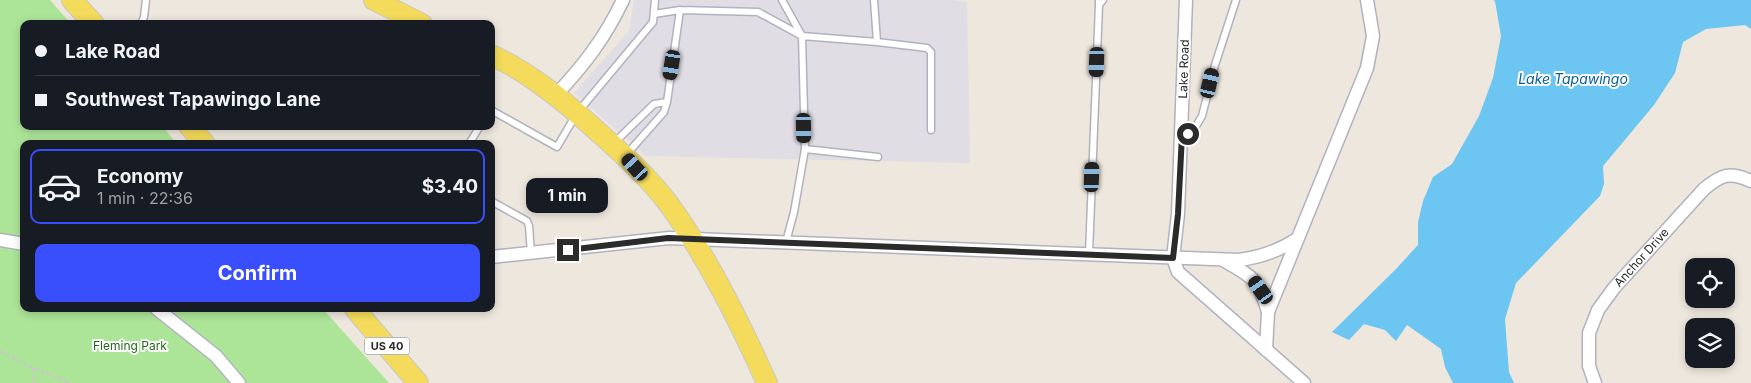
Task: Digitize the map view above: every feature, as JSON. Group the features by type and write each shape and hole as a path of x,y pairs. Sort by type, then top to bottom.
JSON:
{"main road":[{"path":"72,0 90,20"},
{"path":"374,0 414,20"},
{"path":"495,57 513,65 577,113 619,150 666,202 692,239 746,336 767,383"},
{"path":"193,130 201,140"},
{"name":"US 40","path":"358,312 418,383"}],"street":[{"path":"555,96 585,64 613,22 623,0"},
{"name":"Lake Road","path":"1173,258 1178,214 1182,135 1186,0"},
{"path":"1266,350 1268,312 1367,68 1373,36 1366,0"},
{"name":"Anchor Drive","path":"1595,383 1590,366 1588,333 1598,310 1614,288 1704,190 1718,178 1728,175 1740,176 1751,180"},
{"path":"495,257 668,238 1089,253 1223,260 1259,257 1285,247 1297,239"},
{"path":"0,240 20,243"},
{"path":"1173,258 1178,272 1304,383"},
{"path":"1223,260 1253,278 1261,290 1268,312"},
{"path":"161,312 216,356 239,383"}],"lane":[{"path":"143,20 146,0"},
{"path":"495,112 557,147 577,113 654,22 655,0"},
{"path":"782,0 802,36 805,149 794,212 786,242"},
{"path":"874,0 878,42"},
{"path":"1182,135 1193,131 1202,116 1215,65 1236,0"},
{"path":"1089,253 1100,2"},
{"path":"654,14 680,10 758,12 802,36 927,48 931,52 931,130"},
{"path":"619,150 664,112 680,10"},
{"path":"619,150 654,104 667,102"},
{"path":"805,149 878,157"},
{"path":"495,203 527,221 531,254"}],"path":[{"path":"0,351 33,368 70,383"},
{"path":"33,368 34,383"}],"shaded area":[{"path":"634,0 952,0 967,2 970,163 646,156 574,93 629,31"}],"green space":[{"name":"Fleming Park","path":"0,0 50,0 68,20 20,20 20,130 165,130 174,140 20,140 20,312 326,312 389,383 0,383"}],"water":[{"name":"Lake Tapawingo","path":"1493,0 1751,0 1751,29 1745,25 1706,29 1683,42 1675,73 1654,105 1603,166 1604,184 1600,196 1516,283 1505,319 1509,372 1514,383 1453,383 1445,367 1441,349 1407,325 1396,341 1385,330 1364,324 1349,340 1332,332 1418,245 1418,222 1423,201 1433,177 1452,164 1479,116 1493,78 1501,36 1495,1"}],"route":[{"path":"568,250 668,238 1070,252 1173,258 1178,214 1182,135 1188,134"}]}
